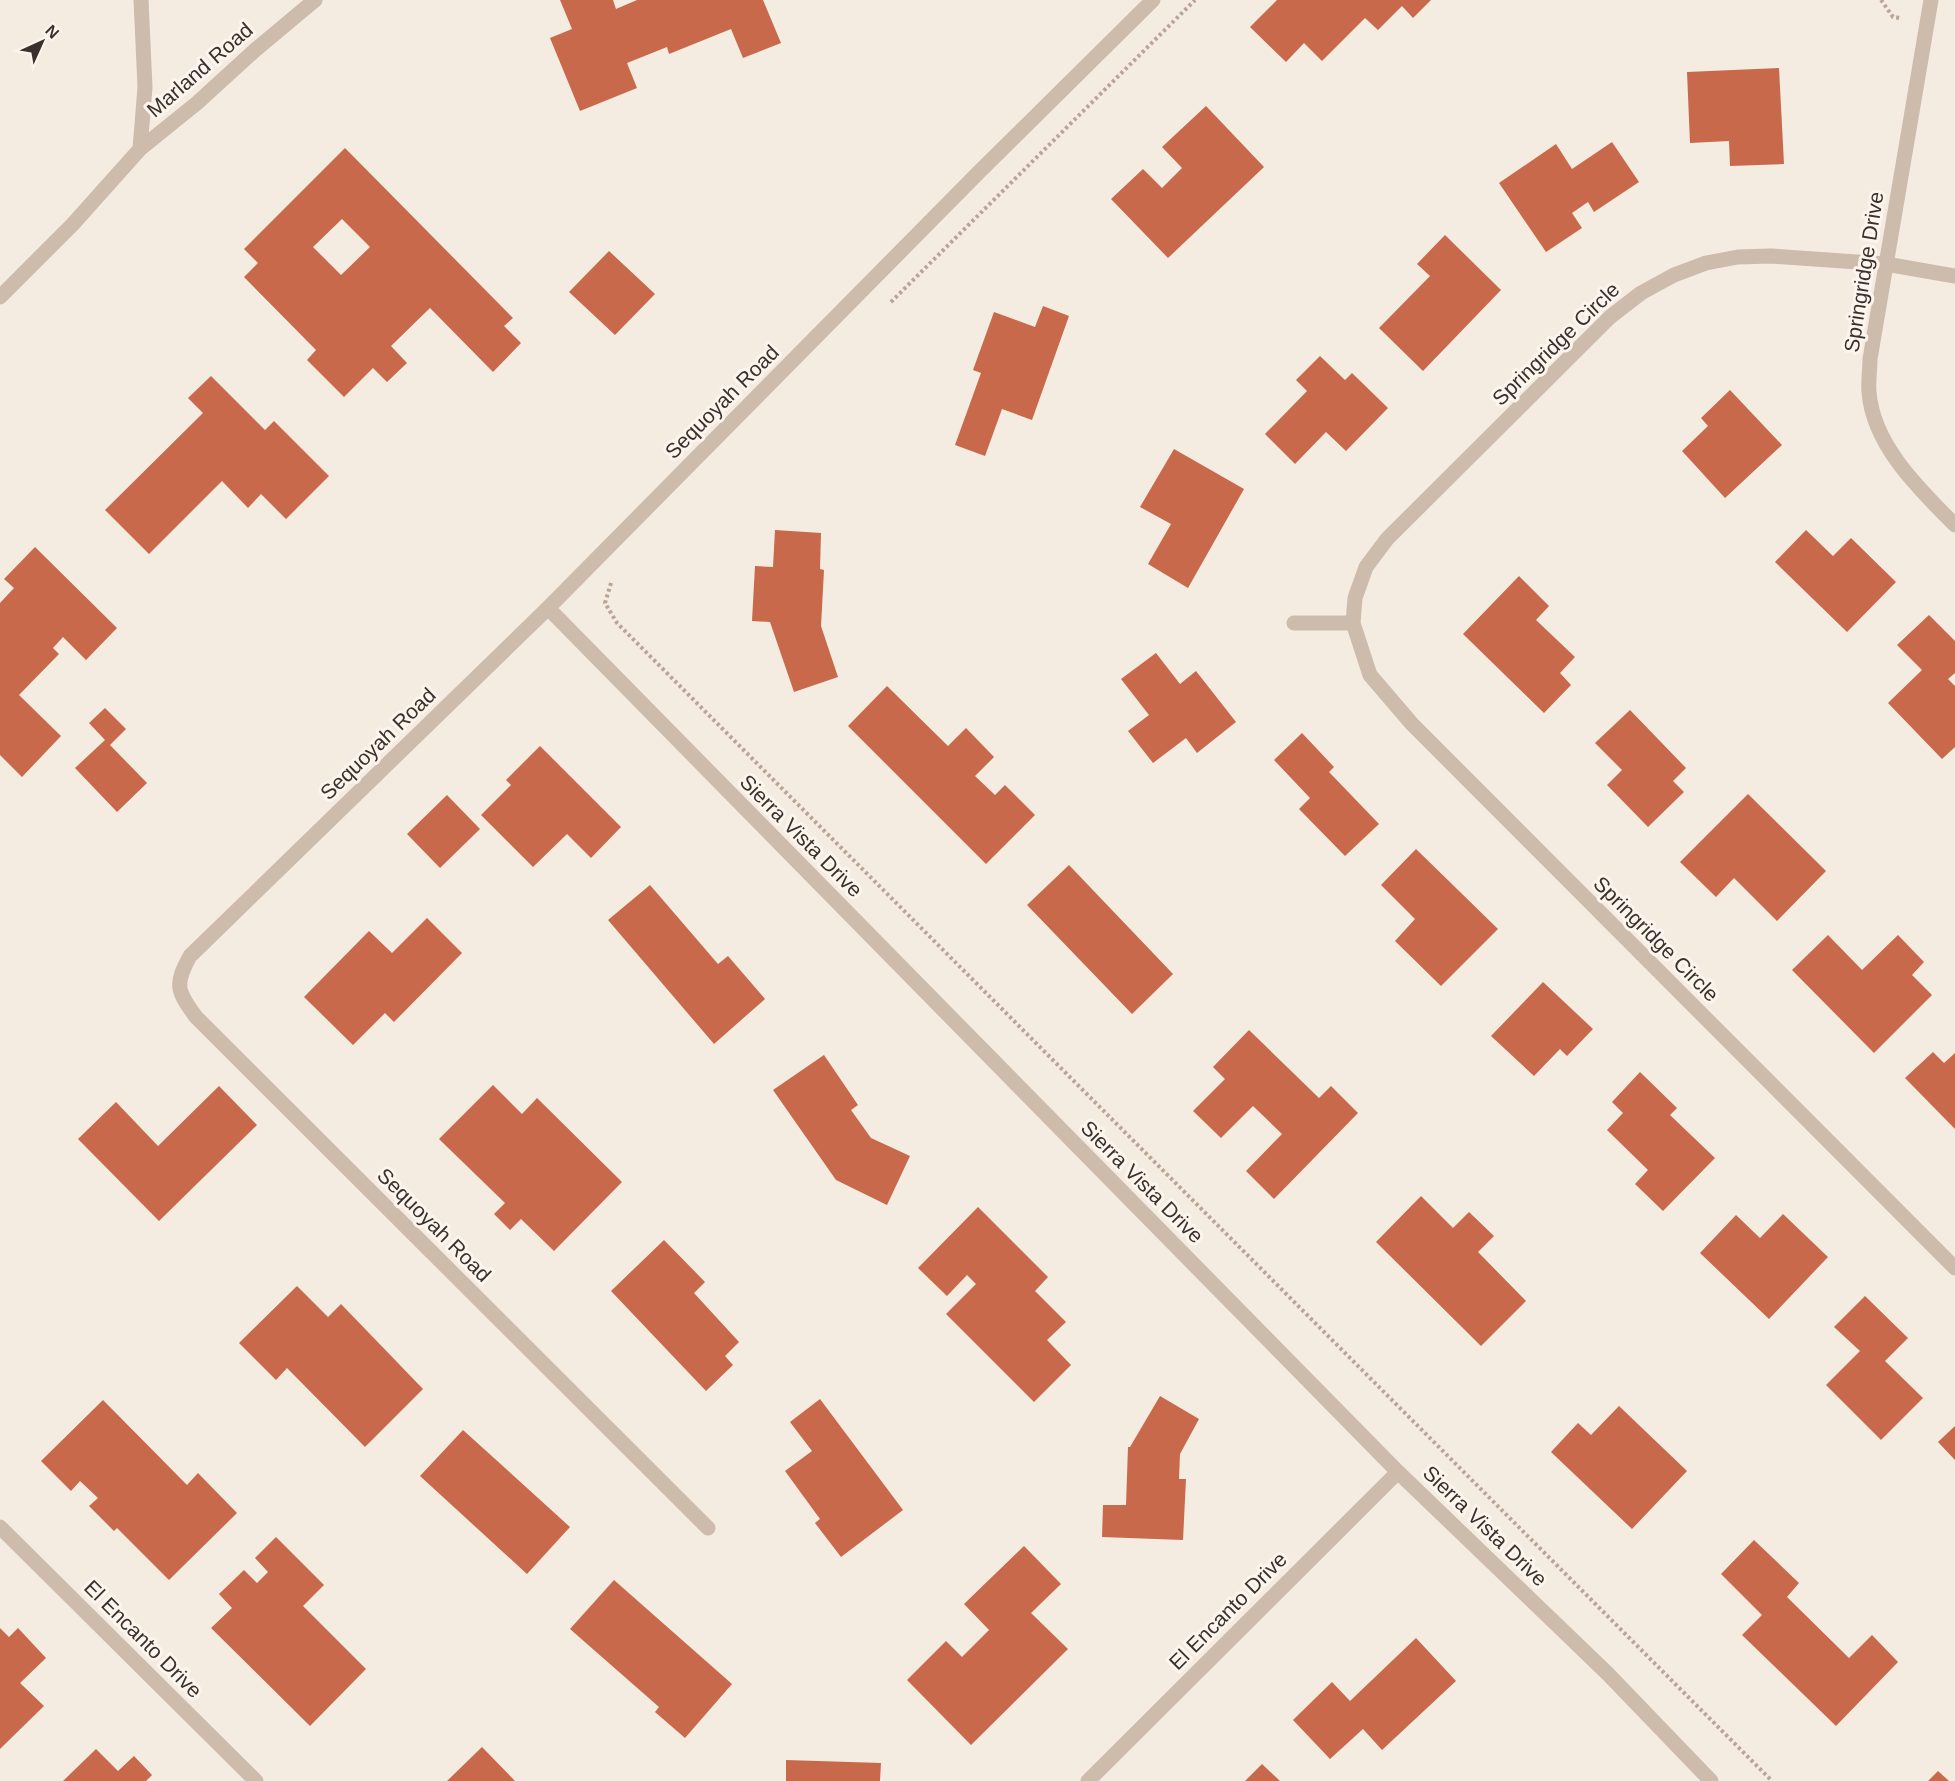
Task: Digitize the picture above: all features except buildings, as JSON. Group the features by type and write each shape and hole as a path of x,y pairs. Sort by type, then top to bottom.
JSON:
{"street":[{"name":"Marland Road","path":"140,149 145,87 141,0"},
{"name":"Marland Road","path":"0,297 73,224 140,149 315,0"},
{"name":"Sequoyah Road","path":"708,1528 196,1017 181,996 180,974 190,956 548,608 1153,0"},
{"name":"Springridge Drive","path":"1931,0 1870,359 1869,392 1875,417 1900,465 1955,525"},
{"name":"Springridge Circle","path":"1955,276 1886,264 1771,256 1738,257 1695,267 1674,275 1641,293 1610,317 1387,539 1366,567 1355,598 1353,623 1370,675 1412,724 1955,1268"},
{"name":"Sierra Vista Drive","path":"548,608 1398,1472 1608,1674 1711,1781"},
{"path":"1293,622 1353,623"},
{"name":"El Encanto Drive","path":"1088,1781 1398,1472"},
{"name":"El Encanto Drive","path":"0,1527 256,1781"}],"path":[{"path":"890,303 1195,0"},
{"path":"611,581 605,603 617,623 1772,1781"}]}
